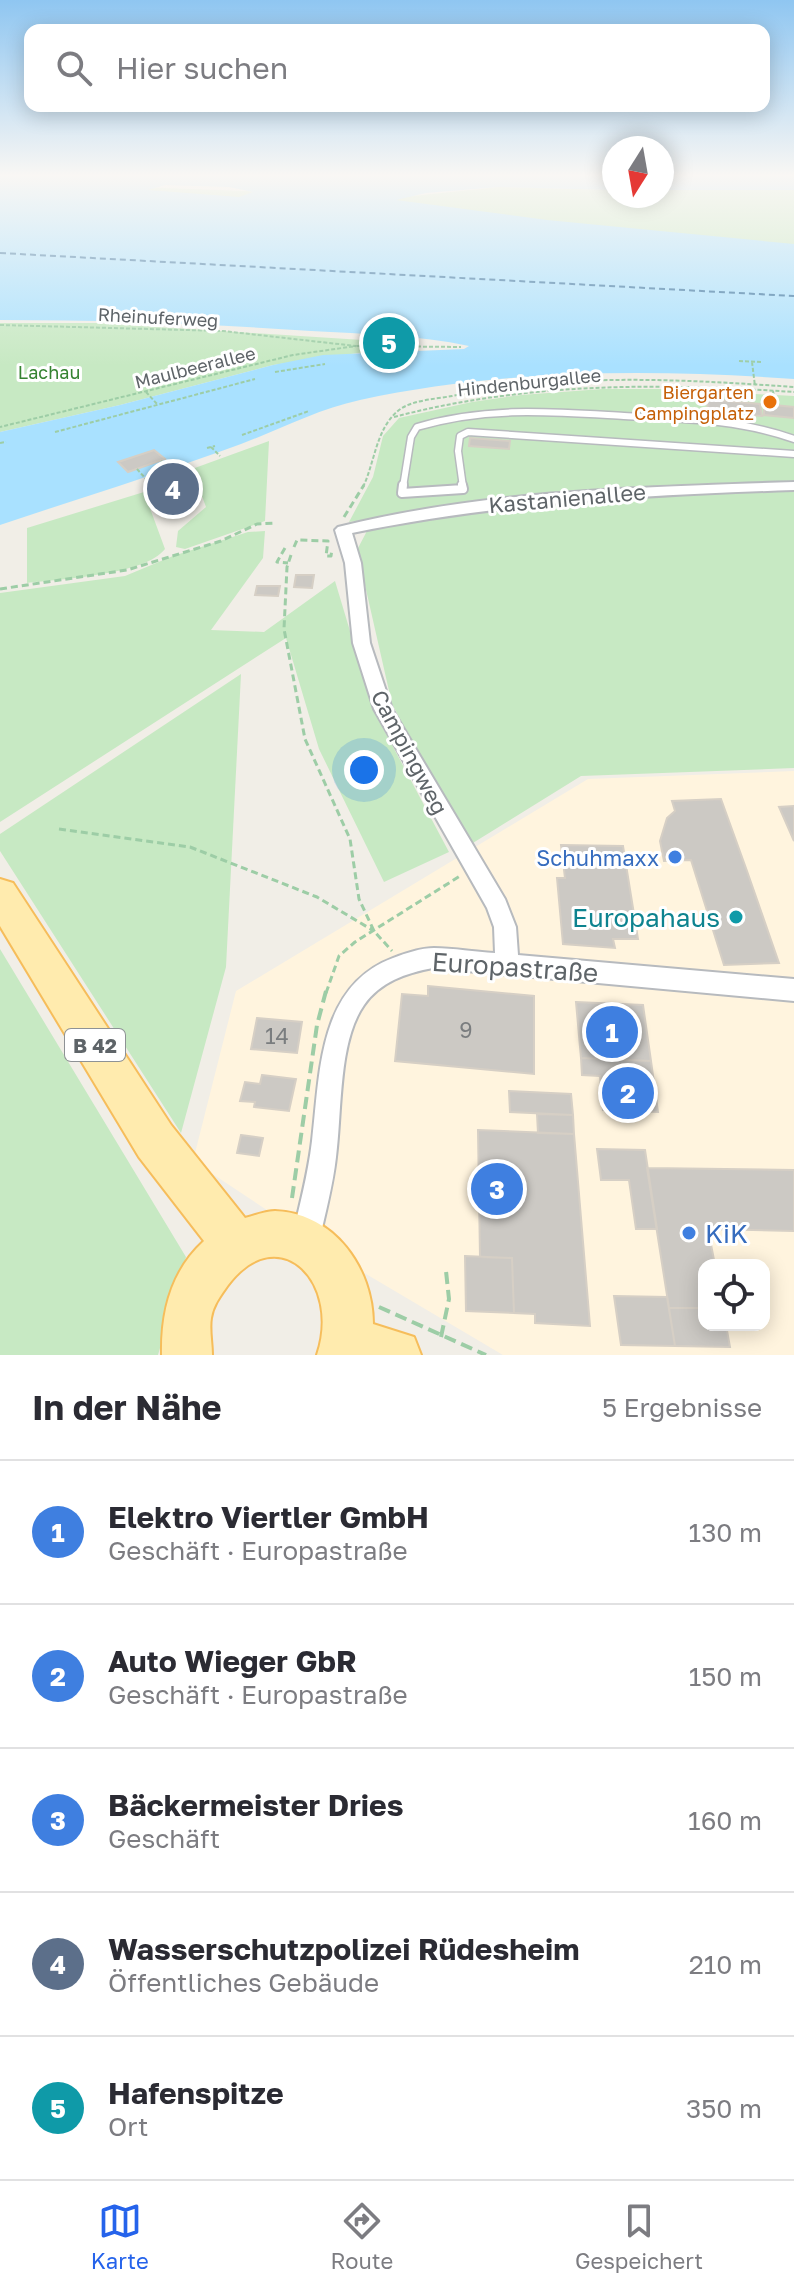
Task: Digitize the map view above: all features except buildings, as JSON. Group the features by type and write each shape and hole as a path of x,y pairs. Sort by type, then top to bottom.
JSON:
{"main road":[{"name":"B 42","path":"0,894 155,1141 235,1244"},
{"path":"187,1355 184,1326 194,1291 214,1261 235,1244 272,1234 305,1242 325,1256 341,1281 353,1333 418,1346"}],"street":[{"name":"Kastanienallee","path":"343,530 549,496 794,486"},
{"name":"Campingweg","path":"343,530 353,559 358,628 374,686 383,709 497,906 505,927 507,964"},
{"name":"Europastraße","path":"305,1242 323,1159 341,1022 355,997 377,975 403,963 433,958 794,990"}],"lane":[{"path":"794,439 736,422 498,410 417,427 411,437 402,493 463,489 458,439 468,432 794,454"}],"path":[{"name":"Rheinuferweg","path":"0,325 129,327 314,339 356,346"},
{"path":"356,346 461,347"},
{"name":"Maulbeerallee","path":"0,427 293,355 356,346"},
{"path":"739,361 763,362"},
{"path":"752,362 756,390"},
{"path":"275,372 325,364"},
{"path":"55,432 255,379"},
{"path":"343,530 345,515 366,479 379,437 406,407 445,397 532,385 616,380 794,387"},
{"name":"Hindenburgallee","path":"394,417 476,397 550,388 655,385 794,392"},
{"path":"781,386 783,392"},
{"path":"773,391 775,403"},
{"path":"146,392 157,405"},
{"path":"242,435 309,411"},
{"path":"0,443 6,442"},
{"path":"211,447 220,456"},
{"path":"161,461 171,471"},
{"path":"137,469 146,479"},
{"path":"0,589 136,568 230,537 257,524 276,523"},
{"path":"294,547 297,540 328,541 326,556 331,556"},
{"path":"285,548 277,562 288,563"},
{"path":"291,555 284,629 305,739 350,839 359,899 374,931"},
{"path":"59,829 190,847 317,897 374,931 403,963"},
{"path":"418,1346 449,1299 446,1271"},
{"path":"353,1333 486,1355"}],"shaded area":[{"path":"794,771 794,1355 503,1355 339,1258 193,1161 236,991 588,779"}],"green space":[{"path":"577,239 794,239 794,257"},
{"name":"Lachau","path":"0,323 96,323 409,343 408,346 273,365 0,432"},
{"path":"602,389 794,396 794,485 571,493 349,522 373,477 383,436 399,418 521,395"},
{"path":"269,441 265,521 185,549 176,547 178,531 206,507 192,469"},
{"path":"794,489 794,768 581,776 468,846 392,704 357,550 368,529 547,502"},
{"path":"144,492 165,549 155,558 140,565 101,574 27,583 27,528"},
{"path":"265,531 263,558 211,630 264,632 335,581 374,711 449,852 384,882 319,749 286,638 0,822 0,593 125,576 173,556 248,532"},
{"path":"241,674 226,967 181,1133 0,851 0,834"},
{"path":"0,949 186,1257 158,1355 0,1355"}],"water":[{"path":"0,239 745,239 794,244 794,379 685,374 576,374 468,382 414,390 329,409 211,455 0,525 0,432 323,355 464,349 469,346 431,339 234,326 0,320"}],"ferry route":[{"path":"0,253 794,296"}],"place":[{"name":"Hafenspitze","path":"389,343"},
{"name":"Biergarten Campingplatz","path":"770,402"},
{"name":"Wasserschutzpolizei Rüdesheim","path":"173,489"},
{"name":"Schuhmaxx","path":"675,857"},
{"name":"Europahaus","path":"736,917"},
{"name":"Elektro Viertler GmbH","path":"612,1032"},
{"name":"Auto Wieger GbR","path":"628,1093"},
{"name":"Bäckermeister Dries","path":"497,1189"},
{"name":"KiK","path":"689,1233"}]}
